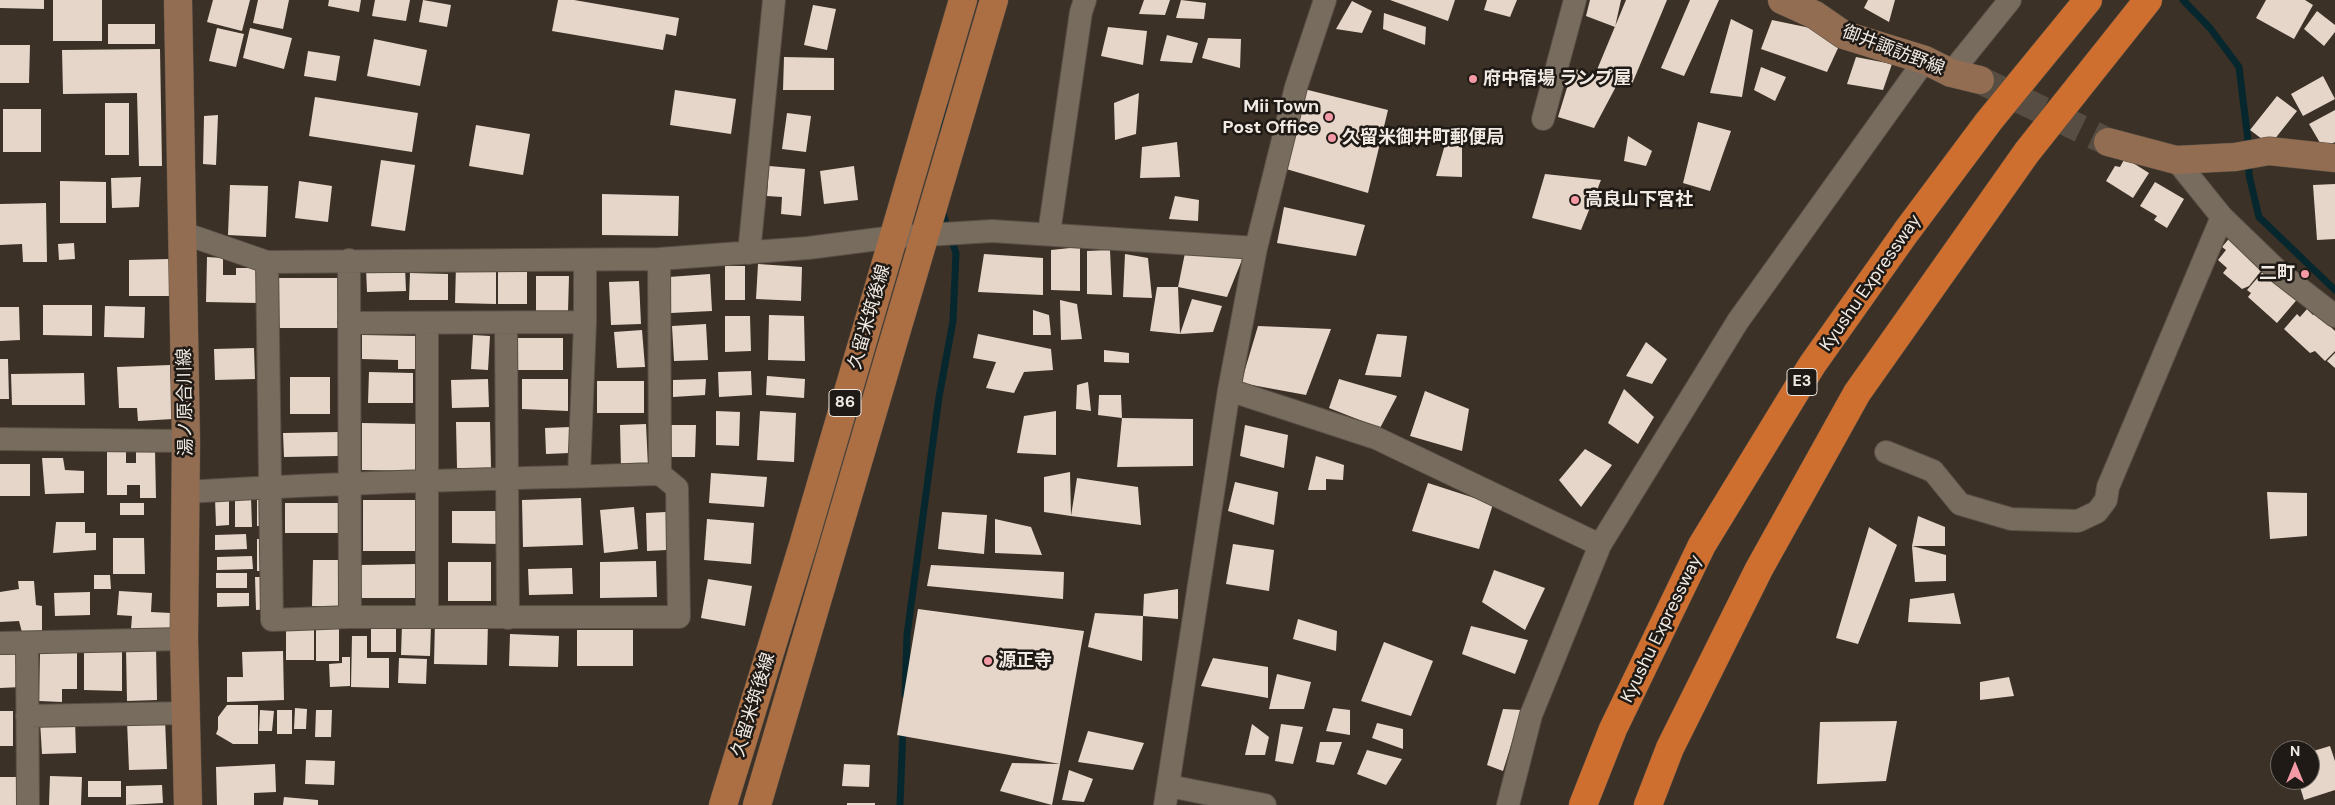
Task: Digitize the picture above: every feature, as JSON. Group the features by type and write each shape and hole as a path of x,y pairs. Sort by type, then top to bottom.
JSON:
{"highway":[{"name":"Kyushu Expressway","path":"1583,805 1613,729 1702,546 1812,365 1906,232 1989,121 2088,0"},
{"path":"1648,805 1670,748 1759,569 1857,393 2027,152 2148,0"}],"main road":[{"name":"湯ノ原合川線","path":"178,0 187,492 184,639 188,805"},
{"name":"久留米筑後線","path":"723,805 894,237 963,0"},
{"name":"久留米筑後線","path":"757,805 923,235 994,0"},
{"name":"御井諏訪野線","path":"1782,0 1816,7 1844,35 1925,60 1951,73 1980,80"},
{"path":"2108,142 2176,160 2235,157 2269,151 2335,158"}],"street":[{"path":"749,253 774,0"},
{"path":"1049,233 1081,12 1086,0"},
{"path":"1265,805 1167,796 1229,390 1256,248 1296,87 1325,0"},
{"path":"1543,119 1575,0"},
{"path":"1951,73 2010,0"},
{"path":"1508,805 1532,715 1600,545 1738,321 1925,60"},
{"path":"2176,160 2222,217 2281,274 2335,316"},
{"path":"1886,452 1933,471 1960,504 2011,519 2078,521 2097,512 2106,500 2108,487 2222,217"},
{"path":"183,233 267,262 659,259 808,248 894,237 992,230 1256,248"},
{"path":"659,259 660,474"},
{"path":"349,260 350,617"},
{"path":"579,476 585,322 585,260"},
{"path":"187,492 271,487 427,481 660,474 677,488 679,617 350,617 272,620 271,487 267,262"},
{"path":"349,323 585,322"},
{"path":"427,323 427,617"},
{"path":"506,323 508,618"},
{"path":"1229,390 1376,438 1600,545"},
{"path":"0,440 186,441"},
{"path":"0,643 184,639"},
{"path":"27,643 28,805"},
{"path":"27,716 186,713"}],"building":[{"path":"0,0 44,0 44,9 0,8"},
{"path":"53,0 102,0 102,41 53,41"},
{"path":"213,0 250,0 242,31 207,22"},
{"path":"258,0 289,0 283,29 253,23"},
{"path":"329,0 361,0 359,12 328,6"},
{"path":"375,0 410,0 406,21 372,16"},
{"path":"423,0 451,5 447,27 419,22"},
{"path":"558,0 574,0 679,18 676,36 666,34 663,50 552,31"},
{"path":"1144,0 1170,0 1165,15 1139,14"},
{"path":"1181,0 1206,3 1204,19 1176,18"},
{"path":"1390,0 1455,0 1448,21"},
{"path":"1487,0 1517,0 1510,17 1484,10"},
{"path":"1590,0 1621,0 1615,27 1586,16"},
{"path":"1626,0 1667,0 1632,84 1620,79 1594,128 1558,117 1573,68 1594,77"},
{"path":"1690,0 1719,0 1684,76 1661,68"},
{"path":"1868,0 1895,0 1889,22 1864,8"},
{"path":"2266,0 2305,0 2313,5 2294,39 2256,18"},
{"path":"1352,1 1372,11 1362,33 1336,29"},
{"path":"813,5 836,9 827,50 804,45"},
{"path":"2317,11 2335,25 2335,32 2324,46 2304,29"},
{"path":"1384,13 1426,27 1425,45 1383,29"},
{"path":"1731,19 1753,30 1742,97 1710,93"},
{"path":"1772,20 1844,35 1827,72 1761,49"},
{"path":"108,24 155,24 155,44 108,44"},
{"path":"1108,27 1147,31 1143,65 1101,56"},
{"path":"217,28 244,34 236,67 209,61"},
{"path":"250,28 292,38 284,69 243,58"},
{"path":"1167,35 1198,43 1192,63 1160,61"},
{"path":"1208,38 1241,39 1240,68 1202,58"},
{"path":"374,39 427,50 420,86 367,76"},
{"path":"0,45 30,45 29,83 0,83"},
{"path":"160,49 162,166 139,166 137,93 63,94 62,50"},
{"path":"308,51 340,56 336,81 304,76"},
{"path":"784,57 834,58 834,90 783,90"},
{"path":"1856,57 1892,64 1883,90 1847,84"},
{"path":"1761,67 1786,77 1775,101 1754,90"},
{"path":"2323,76 2335,99 2303,116 2291,94"},
{"name":"久留米御井町郵便局","path":"1296,87 1388,110 1368,193 1276,166"},
{"path":"675,90 736,99 731,134 670,125"},
{"path":"1139,93 1136,134 1115,140 1114,103"},
{"path":"2277,96 2297,111 2270,145 2250,130"},
{"path":"315,97 418,113 412,152 309,136"},
{"path":"105,103 129,103 129,155 105,155"},
{"path":"3,109 41,109 41,152 3,152"},
{"path":"2335,110 2335,142 2323,148 2309,124"},
{"path":"787,113 811,116 806,152 782,149"},
{"path":"218,115 216,165 203,164 204,116"},
{"path":"1698,122 1731,131 1710,191 1683,183"},
{"path":"476,125 530,134 523,175 469,166"},
{"path":"1628,136 1652,151 1646,166 1624,161"},
{"path":"1446,141 1462,142 1462,177 1436,176"},
{"path":"1177,142 1180,177 1140,178 1142,147"},
{"path":"2125,158 2149,173 2133,198 2106,181 2115,166 2120,167"},
{"path":"381,160 415,165 405,231 371,226"},
{"path":"769,166 805,169 801,216 781,214 782,197 767,196"},
{"path":"854,166 858,200 824,204 820,171"},
{"path":"1545,174 1601,180 1581,230 1532,218"},
{"path":"141,177 139,207 112,208 111,178"},
{"path":"60,181 106,182 106,223 60,223"},
{"path":"299,181 332,186 328,222 295,218"},
{"path":"2155,182 2184,199 2167,228 2154,220 2157,216 2140,206"},
{"path":"2335,184 2335,239 2317,240 2313,185"},
{"path":"230,185 268,186 266,237 228,235"},
{"path":"602,194 679,196 678,236 602,235"},
{"path":"1175,196 1199,200 1198,221 1169,219"},
{"path":"46,203 47,262 23,262 22,244 0,245 0,204"},
{"path":"1284,207 1365,225 1356,256 1277,243"},
{"path":"2233,234 2265,266 2249,286 2242,289 2223,273 2227,268 2218,260 2226,250 2222,247"},
{"path":"74,243 75,259 59,260 58,244"},
{"path":"1080,247 1080,291 1051,290 1051,250"},
{"path":"1110,250 1112,295 1087,294 1087,251"},
{"path":"1185,253 1244,255 1227,297 1178,287"},
{"path":"984,254 1043,258 1043,295 978,292"},
{"path":"1125,254 1148,258 1152,298 1123,297"},
{"path":"207,257 223,258 223,275 236,275 236,268 258,268 258,303 206,302"},
{"path":"169,259 169,296 129,296 129,260"},
{"path":"758,264 802,267 801,301 756,299"},
{"path":"456,265 496,266 496,304 455,303"},
{"path":"725,266 745,266 745,300 725,300"},
{"path":"405,267 406,291 367,292 366,268"},
{"path":"2267,267 2300,296 2277,323 2248,297 2251,293 2247,290"},
{"path":"498,269 527,269 527,304 498,304"},
{"path":"410,273 448,274 448,300 409,300"},
{"path":"710,274 712,311 671,313 669,277"},
{"path":"536,276 569,276 568,312 536,311"},
{"path":"279,278 342,278 342,328 279,328"},
{"path":"639,281 641,324 611,325 609,282"},
{"path":"1157,287 1178,287 1180,334 1150,331"},
{"path":"1192,299 1222,306 1213,332 1180,334"},
{"path":"1060,300 1077,304 1082,339 1061,340"},
{"path":"43,305 92,305 92,336 43,335"},
{"path":"105,306 145,307 144,338 104,337"},
{"path":"0,307 19,307 20,340 0,341"},
{"path":"2307,309 2313,315 2316,313 2335,331 2335,351 2325,361 2315,351 2310,353 2284,329 2297,314 2300,317"},
{"path":"1033,310 1049,315 1051,335 1033,335"},
{"path":"769,315 804,316 805,361 768,360"},
{"path":"725,316 750,316 751,351 725,352"},
{"path":"706,324 708,360 674,361 672,326"},
{"path":"1258,326 1331,329 1306,395 1241,383"},
{"path":"642,330 645,367 617,368 614,332"},
{"path":"978,334 1051,349 1053,370 1024,372 1014,393 986,388 996,362 973,358"},
{"path":"1377,334 1407,336 1401,377 1365,375"},
{"path":"362,335 418,336 418,369 398,369 398,360 362,359"},
{"path":"473,335 490,336 488,370 471,369"},
{"path":"517,338 563,338 563,370 517,370"},
{"path":"1646,342 1667,359 1652,384 1626,376"},
{"path":"254,348 255,379 215,380 214,349"},
{"path":"1104,350 1129,353 1129,363 1104,362"},
{"path":"2335,353 2335,368 2327,361"},
{"path":"0,359 8,359 9,399 0,399"},
{"path":"170,365 173,419 138,421 137,408 119,408 117,367"},
{"path":"751,371 752,395 719,397 718,372"},
{"path":"369,372 413,373 413,403 368,403"},
{"path":"84,373 85,405 12,405 11,374"},
{"path":"767,376 805,379 804,398 766,395"},
{"path":"290,377 330,377 330,414 290,414"},
{"path":"488,379 489,407 452,408 451,380"},
{"path":"522,379 568,379 568,411 522,409"},
{"path":"706,379 705,395 673,397 673,380"},
{"path":"1339,379 1397,396 1380,428 1329,408"},
{"path":"597,381 644,381 644,413 597,413"},
{"path":"1088,382 1091,411 1076,409 1077,385"},
{"path":"1624,389 1654,417 1638,444 1608,423"},
{"path":"1425,391 1469,409 1462,451 1410,436"},
{"path":"1099,395 1121,395 1122,418 1098,415"},
{"path":"716,411 740,412 739,446 716,445"},
{"path":"760,411 796,413 794,462 757,460"},
{"path":"1056,411 1056,455 1017,453 1024,416"},
{"path":"1122,418 1193,419 1193,466 1117,467"},
{"path":"456,422 490,422 491,468 457,468"},
{"path":"362,423 420,424 420,471 362,470"},
{"path":"646,424 648,466 621,468 620,425"},
{"path":"663,425 696,425 695,457 663,457"},
{"path":"1245,425 1288,435 1284,468 1240,456"},
{"path":"570,427 570,453 546,454 545,428"},
{"path":"339,432 339,456 284,457 283,433"},
{"path":"1585,449 1612,465 1581,507 1559,480"},
{"path":"155,450 156,498 140,498 140,485 127,485 127,495 107,495 107,451 126,451 126,463 136,463 136,451"},
{"path":"1316,456 1344,465 1343,480 1326,479 1326,490 1308,490"},
{"path":"42,458 63,458 65,470 84,471 84,493 45,494"},
{"path":"0,464 30,464 30,496 0,496"},
{"path":"1070,472 1071,516 1044,512 1044,477"},
{"path":"711,473 767,477 764,507 709,503"},
{"path":"1077,478 1138,487 1141,525 1071,516"},
{"path":"1235,482 1278,492 1274,525 1228,511"},
{"path":"1428,483 1493,504 1479,549 1412,531"},
{"path":"2267,492 2307,493 2307,536 2270,539"},
{"path":"215,498 229,498 229,525 216,526"},
{"path":"235,498 251,498 252,527 235,527"},
{"path":"257,498 268,498 268,526 257,526"},
{"path":"581,498 583,545 523,547 522,500"},
{"path":"363,500 416,500 416,551 363,551"},
{"path":"120,503 144,503 144,515 120,515"},
{"path":"285,503 338,503 338,533 285,533"},
{"path":"634,507 638,549 604,553 600,510"},
{"path":"452,511 499,511 499,544 452,543"},
{"path":"666,512 667,550 647,551 646,513"},
{"path":"942,512 987,515 984,554 938,549"},
{"path":"1918,516 1945,527 1945,546 1912,546"},
{"path":"707,519 754,523 751,564 704,560"},
{"path":"995,519 1031,527 1042,555 995,553"},
{"path":"56,522 85,522 85,533 96,533 96,550 53,553"},
{"path":"1869,527 1897,545 1858,644 1836,638"},
{"path":"246,534 247,549 215,550 215,535"},
{"path":"113,538 144,538 145,574 113,574"},
{"path":"257,539 267,539 267,571 257,571"},
{"path":"1233,544 1274,550 1269,591 1226,584"},
{"path":"1912,546 1946,555 1946,581 1915,582"},
{"path":"252,556 253,569 217,570 217,557"},
{"path":"313,560 339,560 339,607 312,606"},
{"path":"656,561 657,597 600,598 600,562"},
{"path":"448,562 491,562 491,601 448,601"},
{"path":"418,564 418,598 360,598 360,565"},
{"path":"931,565 1064,572 1063,599 927,586"},
{"path":"572,568 573,594 529,595 528,569"},
{"path":"1494,570 1545,588 1525,630 1482,602"},
{"path":"216,573 247,573 247,588 216,588"},
{"path":"94,575 110,575 111,589 94,589"},
{"path":"255,577 268,577 268,609 256,610"},
{"path":"708,579 752,586 745,626 701,618"},
{"path":"18,581 34,581 36,605 42,606 42,634 23,636 19,621 0,622 0,592 19,589"},
{"path":"1178,589 1178,619 1143,616 1144,594"},
{"path":"119,591 152,593 151,612 171,613 170,631 131,629 132,616 117,615"},
{"path":"90,592 90,615 55,616 54,593"},
{"path":"217,593 249,593 249,606 217,607"},
{"path":"1954,593 1961,624 1908,622 1910,599"},
{"name":"源正寺","path":"918,609 1084,631 1060,764 897,735"},
{"path":"1095,613 1143,616 1142,661 1088,647"},
{"path":"1298,619 1337,631 1336,651 1293,639"},
{"path":"435,620 488,621 487,665 434,664"},
{"path":"371,624 396,624 396,652 371,652"},
{"path":"402,624 431,625 430,656 401,655"},
{"path":"286,625 314,625 314,660 286,660"},
{"path":"316,625 339,625 339,661 316,661"},
{"path":"1471,626 1528,640 1515,674 1462,654"},
{"path":"577,630 633,630 633,666 577,666"},
{"path":"510,634 559,636 558,667 509,666"},
{"path":"352,636 367,636 367,658 389,658 389,688 351,687"},
{"path":"1384,642 1433,661 1411,716 1361,701"},
{"path":"156,647 157,700 127,701 126,648"},
{"path":"84,651 122,651 122,691 84,690"},
{"path":"283,651 284,700 227,702 227,677 243,677 242,652"},
{"path":"40,653 77,653 77,689 62,689 62,702 39,701"},
{"path":"20,654 21,687 0,688 0,655"},
{"path":"342,657 350,657 350,686 330,687 329,664 342,663"},
{"path":"399,658 427,659 426,684 398,683"},
{"path":"1213,658 1268,667 1268,698 1201,686"},
{"path":"1277,674 1311,682 1304,709 1269,709"},
{"path":"2009,677 2014,696 1980,700 1980,682"},
{"path":"227,705 258,705 258,744 233,744 216,734 218,717"},
{"path":"295,708 307,709 306,729 294,729"},
{"path":"1333,708 1350,710 1350,735 1326,731"},
{"path":"1503,709 1522,710 1503,771 1487,765"},
{"path":"260,710 274,711 272,731 259,731"},
{"path":"277,710 292,710 292,734 277,734"},
{"path":"316,710 332,710 331,737 315,737"},
{"path":"0,711 13,711 13,746 0,746"},
{"path":"75,719 76,753 42,754 40,721"},
{"path":"165,719 167,769 129,770 127,721"},
{"path":"1897,721 1886,781 1817,784 1820,722"},
{"path":"1377,723 1403,729 1403,749 1372,738"},
{"path":"1252,724 1269,737 1265,755 1245,755"},
{"path":"1281,724 1303,727 1293,764 1275,761"},
{"path":"1088,731 1144,743 1133,770 1078,762"},
{"path":"1320,742 1342,742 1334,765 1316,762"},
{"path":"2330,746 2335,761 2335,790 2304,800 2301,790 2320,790 2320,749"},
{"path":"1367,750 1402,759 1386,785 1357,774"},
{"path":"306,760 335,761 334,785 305,784"},
{"path":"1012,763 1060,764 1052,805 1000,791"},
{"path":"275,764 276,792 254,793 254,805 217,805 216,767"},
{"path":"844,764 870,765 869,787 842,786"},
{"path":"1069,770 1093,779 1084,802 1062,800"},
{"path":"50,776 82,777 81,805 49,805"},
{"path":"0,777 18,777 18,805 0,805"},
{"path":"88,781 121,781 121,797 88,797"},
{"path":"162,785 163,803 126,805 126,786"},
{"path":"284,797 318,800 318,805 283,805"},
{"path":"847,803 875,803 875,805 847,805"}],"waterway":[{"path":"2183,0 2210,28 2239,67 2249,148"},
{"path":"943,131 945,105"},
{"path":"2249,159 2249,175 2259,217 2335,290"},
{"path":"905,695 907,635 939,397 953,321 956,253 942,211"},
{"path":"900,805 903,728"}],"tunnel":[{"path":"1980,80 2108,142"}],"place":[{"name":"府中宿場 ランプ屋","path":"1473,79"},
{"name":"Mii Town Post Office","path":"1329,117"},
{"name":"久留米御井町郵便局","path":"1332,138"},
{"name":"高良山下宮社","path":"1575,200"},
{"name":"二町","path":"2305,274"},
{"name":"源正寺","path":"988,661"}]}
